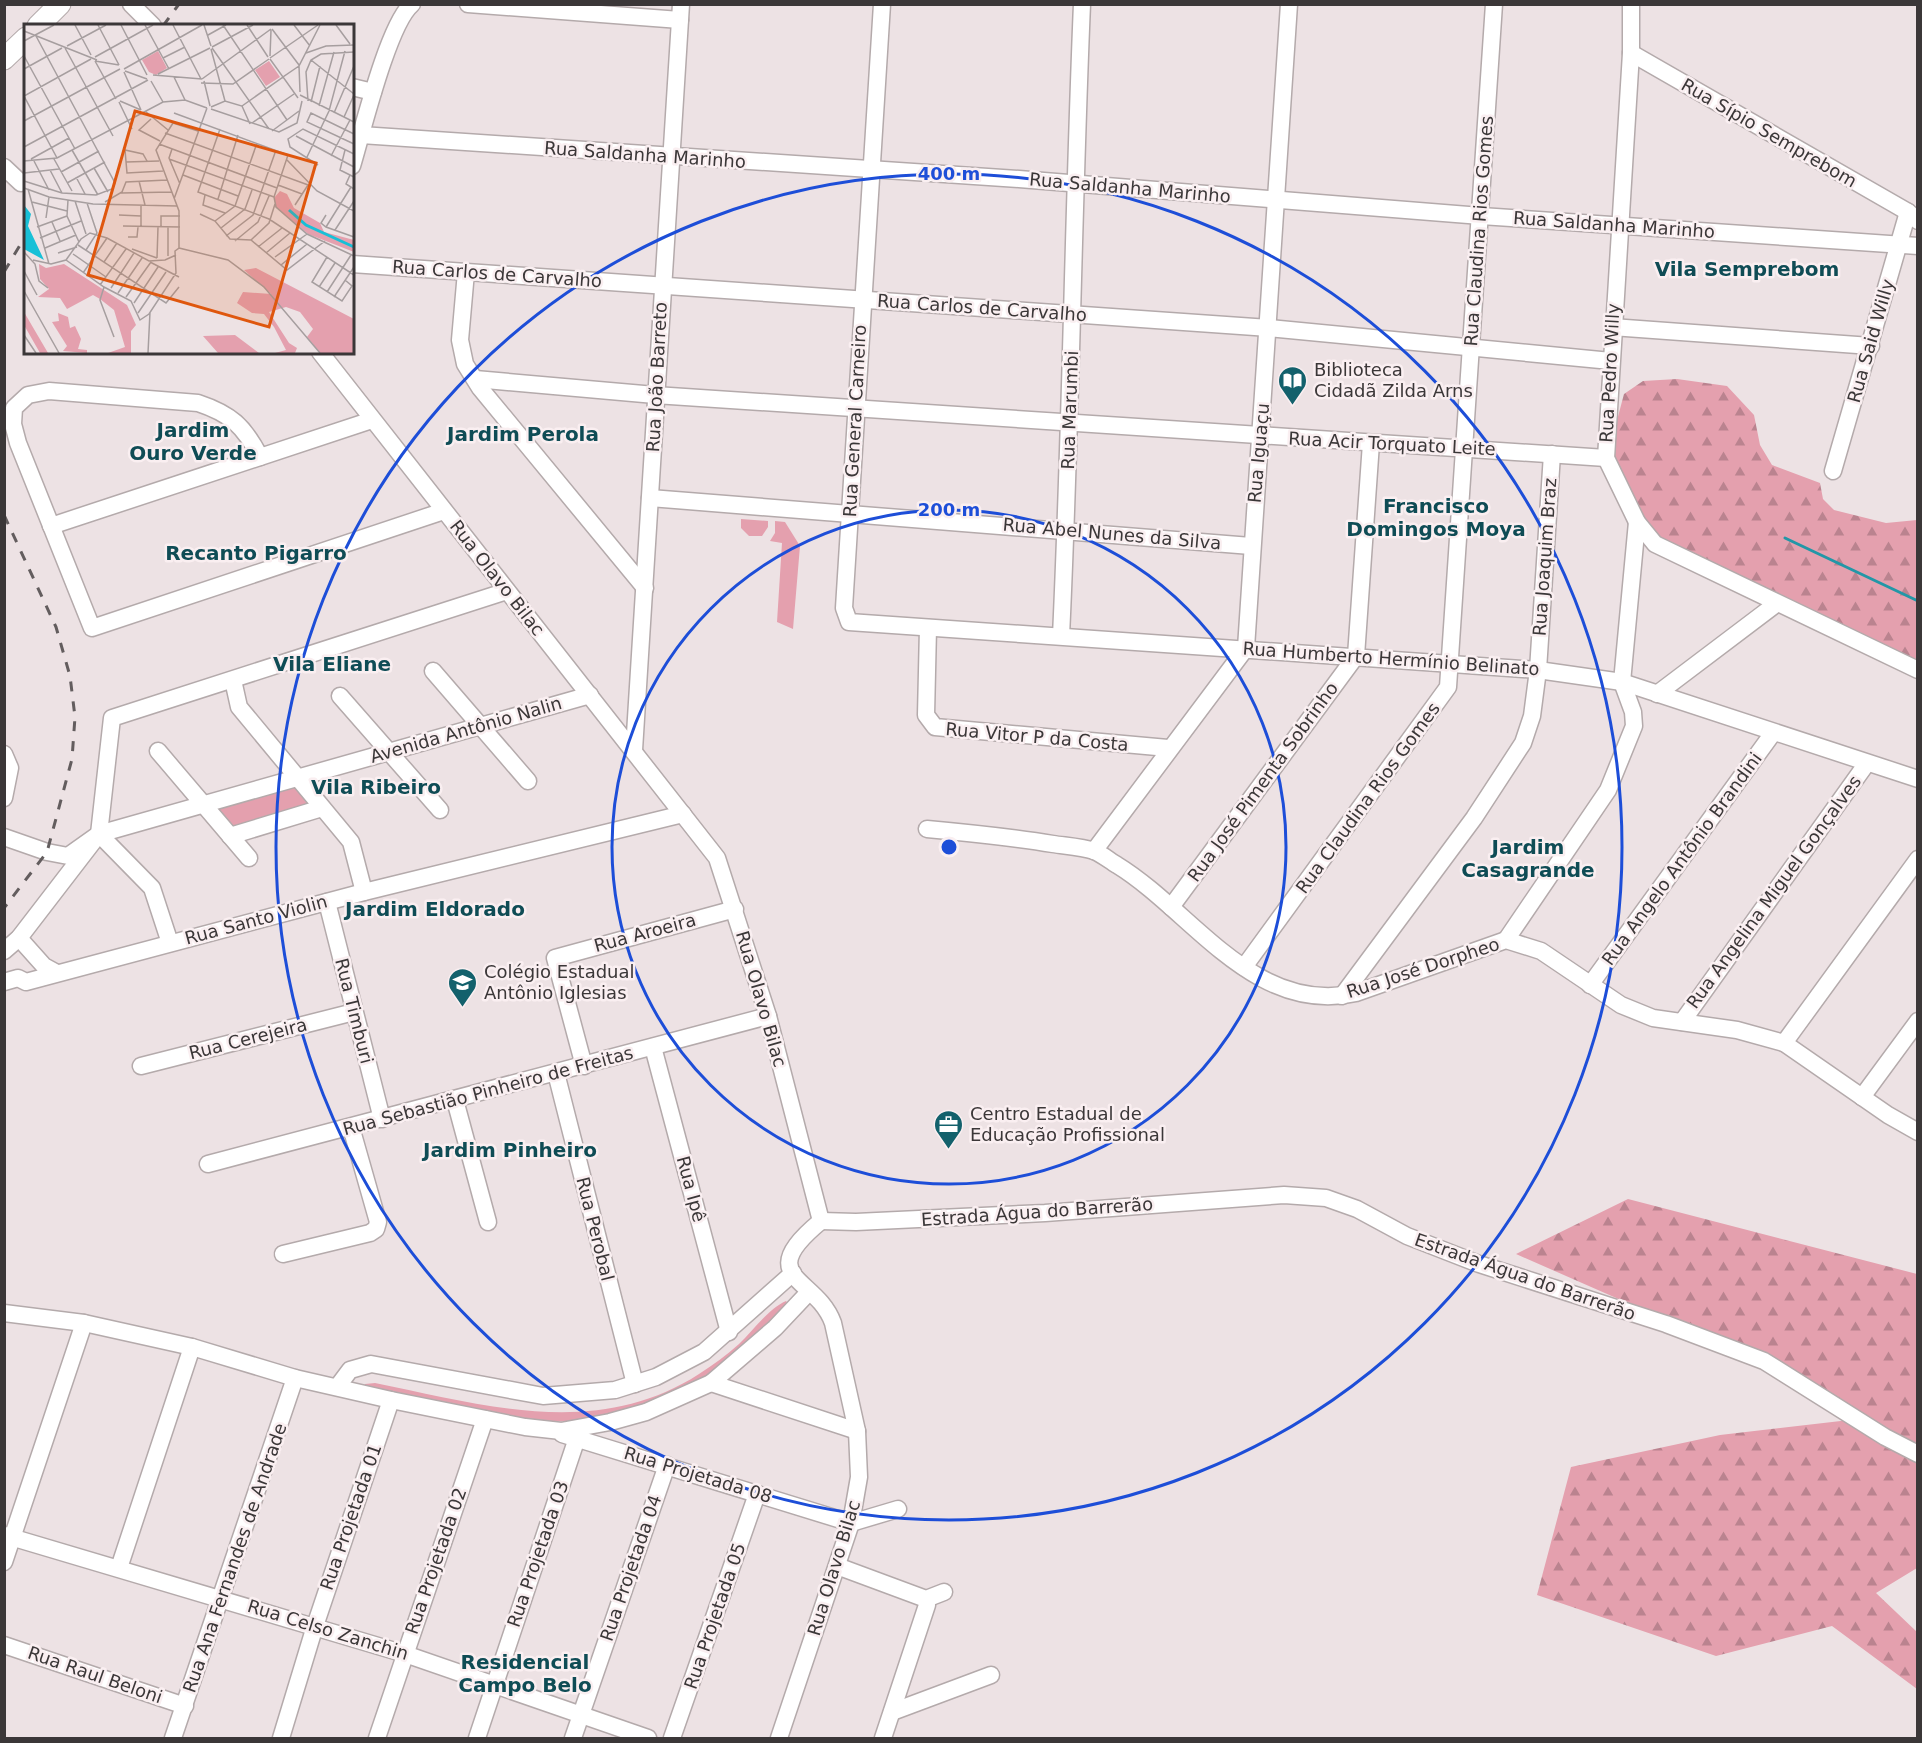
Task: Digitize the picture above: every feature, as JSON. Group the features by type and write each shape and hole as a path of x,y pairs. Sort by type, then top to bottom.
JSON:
{"main road":[{"path":"40,24 60,4"},
{"path":"4,59 24,40"}],"street":[{"path":"131,4 151,24"},
{"path":"354,159 373,93 401,17 412,4"},
{"path":"468,4 680,12"},
{"name":"Rua General Carneiro","path":"849,622 844,608 861,299 882,4"},
{"name":"Rua Marumbi","path":"1061,636 1071,421 1074,183 1082,4"},
{"name":"Rua Iguaçu","path":"1246,648 1251,546 1278,200 1289,4"},
{"name":"Rua Claudina Rios Gomes","path":"1244,967 1448,687 1466,448 1494,4"},
{"name":"Rua Pedro Willy","path":"1631,4 1631,53 1612,327 1606,458 1637,522 1655,544 1917,670"},
{"name":"Rua João Barreto","path":"634,750 680,12"},
{"name":"Rua Sípio Semprebom","path":"1631,53 1913,216"},
{"path":"354,88 373,93"},
{"name":"Rua Saldanha Marinho","path":"361,135 671,158 1074,183 1481,216 1917,246"},
{"path":"4,167 21,183"},
{"name":"Rua Said Willy","path":"1833,471 1871,346 1898,246 1913,216"},
{"name":"Rua Carlos de Carvalho","path":"354,264 1269,328 1611,361"},
{"path":"466,272 460,340 465,364 645,588"},
{"path":"1612,327 1871,346"},
{"name":"Rua Olavo Bilac","path":"322,354 717,858 768,1016 821,1221"},
{"name":"Rua Acir Torquato Leite","path":"475,379 655,395 1071,421 1260,437 1606,458"},
{"path":"260,457 240,425 220,410 198,403 49,391 28,395 14,408 13,424 92,628 444,511"},
{"path":"51,526 372,420"},
{"path":"1356,656 1371,443"},
{"name":"Rua Joaquim Braz","path":"1342,996 1474,818 1523,743 1532,716 1538,670 1552,454"},
{"name":"Rua Abel Nunes da Silva","path":"650,498 1066,529 1251,546"},
{"path":"1506,940 1580,833 1614,778 1634,718 1622,682 1637,522"},
{"path":"4,951 19,938 99,834 112,718 507,591"},
{"path":"1657,694 1776,604"},
{"name":"Rua Humberto Hermínio Belinato","path":"849,622 1450,662 1538,670 1622,682 1917,779"},
{"name":"Rua Vitor P da Costa","path":"928,628 926,715 935,727 1168,748"},
{"path":"1094,851 1168,748 1246,648"},
{"name":"Rua José Pimenta Sobrinho","path":"1171,907 1356,656"},
{"path":"433,671 528,781"},
{"path":"233,680 239,707 353,846 364,892"},
{"name":"Avenida Antônio Nalin","path":"68,856 99,834 202,804 298,780 480,724 590,695"},
{"path":"340,696 440,810"},
{"name":"Rua Angelo Antônio Brandini","path":"1590,985 1773,733"},
{"path":"158,751 249,858"},
{"path":"4,798 7,758"},
{"name":"Rua Angelina Miguel Gonçalves","path":"1682,1022 1867,763"},
{"path":"230,836 322,807"},
{"name":"Rua Santo Violin","path":"5,982 18,978 26,982 55,972 364,892 683,814"},
{"name":"Rua José Dorpheo","path":"927,829 999,836 1094,851 1129,872 1198,933 1260,979 1294,993 1342,996 1506,940 1541,951 1621,1005 1653,1018 1737,1030 1784,1043 1917,1132"},
{"path":"99,834 152,888 170,943"},
{"path":"4,837 47,852 68,856 66,879"},
{"path":"1784,1043 1917,859"},
{"name":"Rua Timburi","path":"327,902 382,1119"},
{"name":"Rua Aroeira","path":"584,1066 555,958 735,909"},
{"path":"19,938 33,956 55,972"},
{"path":"26,982 33,956"},
{"name":"Rua Cerejeira","path":"141,1066 354,1012"},
{"name":"Rua Sebastião Pinheiro de Freitas","path":"208,1164 768,1016"},
{"path":"1862,1096 1917,1021"},
{"name":"Rua Ipê","path":"653,1047 729,1332"},
{"name":"Rua Perobal","path":"556,1073 634,1384"},
{"path":"455,1100 488,1222"},
{"path":"284,1254 370,1233 376,1229 378,1222 351,1127"},
{"name":"Estrada Água do Barrerão","path":"821,1221 856,1222 1045,1213 1284,1195 1326,1198 1357,1209 1407,1236 1479,1264 1666,1324 1764,1361 1885,1437 1917,1454"},
{"path":"338,1386 350,1370 371,1364 543,1396 596,1392 634,1384 679,1366 704,1352 729,1332 793,1273 790,1259 794,1245 821,1221"},
{"name":"Rua Olavo Bilac","path":"779,1738 851,1523 859,1477 857,1431 830,1315 799,1284 793,1273"},
{"path":"4,1313 84,1323 192,1347 295,1378 338,1386 391,1400 544,1430 576,1429 610,1422 681,1398 711,1383 775,1328 809,1292"},
{"path":"4,1562 8,1536 84,1323"},
{"path":"119,1568 192,1347"},
{"name":"Rua Ana Fernandes de Andrade","path":"173,1738 223,1598 295,1378"},
{"path":"711,1383 857,1431"},
{"name":"Rua Projetada 01","path":"281,1738 315,1626 391,1400"},
{"name":"Rua Projetada 02","path":"377,1738 485,1419"},
{"name":"Rua Projetada 08","path":"544,1430 578,1438 851,1523"},
{"name":"Rua Projetada 03","path":"477,1738 578,1438"},
{"name":"Rua Projetada 04","path":"573,1738 667,1465"},
{"name":"Rua Projetada 05","path":"672,1738 758,1494"},
{"path":"851,1523 898,1509"},
{"name":"Rua Celso Zanchin","path":"8,1536 223,1598 405,1654 648,1738"},
{"path":"837,1566 926,1599 944,1592"},
{"path":"883,1738 927,1605 926,1599"},
{"name":"Rua Raul Beloni","path":"4,1645 185,1706"},
{"path":"892,1712 991,1675"}],"green space":[{"path":"1677,379 1727,386 1754,415 1760,445 1772,465 1820,483 1823,499 1834,510 1886,523 1917,520 1917,664 1655,543 1607,458 1624,394 1643,381"},
{"path":"741,519 768,521 768,527 762,536 749,536 741,528"},
{"path":"775,521 785,522 800,546 793,629 777,622 782,543 770,541 775,533"},
{"path":"292,784 311,808 234,831 212,807"},
{"path":"1628,1199 1917,1274 1917,1568 1876,1593 1917,1632 1917,1689 1832,1626 1716,1656 1537,1595 1571,1467 1720,1435 1858,1419 1768,1355 1664,1319 1516,1254"},
{"path":"786,1301 789,1305 700,1383 648,1406 576,1421 540,1422 363,1387 365,1384 375,1383 457,1400 540,1412 580,1412 621,1406 660,1394 699,1374 720,1360 767,1315"}],"waterway":[{"path":"1785,538 1918,601"}],"railway":[{"path":"164,24 179,4"},
{"path":"4,272 24,238"},
{"path":"4,515 56,627 70,676 75,717 72,759 47,852 4,908"}],"place":[{"name":"Biblioteca Cidadã Zilda Arns","path":"1293,406"},
{"name":"Colégio Estadual Antônio Iglesias","path":"463,1008"},
{"name":"Centro Estadual de Educação Profissional","path":"949,1150"}],"district":[{"name":"Vila Semprebom","path":"1747,269"},
{"name":"Jardim Perola","path":"523,434"},
{"name":"Jardim Ouro Verde","path":"193,442"},
{"name":"Francisco Domingos Moya","path":"1436,518"},
{"name":"Recanto Pigarro","path":"256,553"},
{"name":"Vila Eliane","path":"332,664"},
{"name":"Vila Ribeiro","path":"376,787"},
{"name":"Jardim Casagrande","path":"1528,858"},
{"name":"Jardim Eldorado","path":"435,909"},
{"name":"Jardim Pinheiro","path":"510,1150"},
{"name":"Residencial Campo Belo","path":"525,1674"}]}
